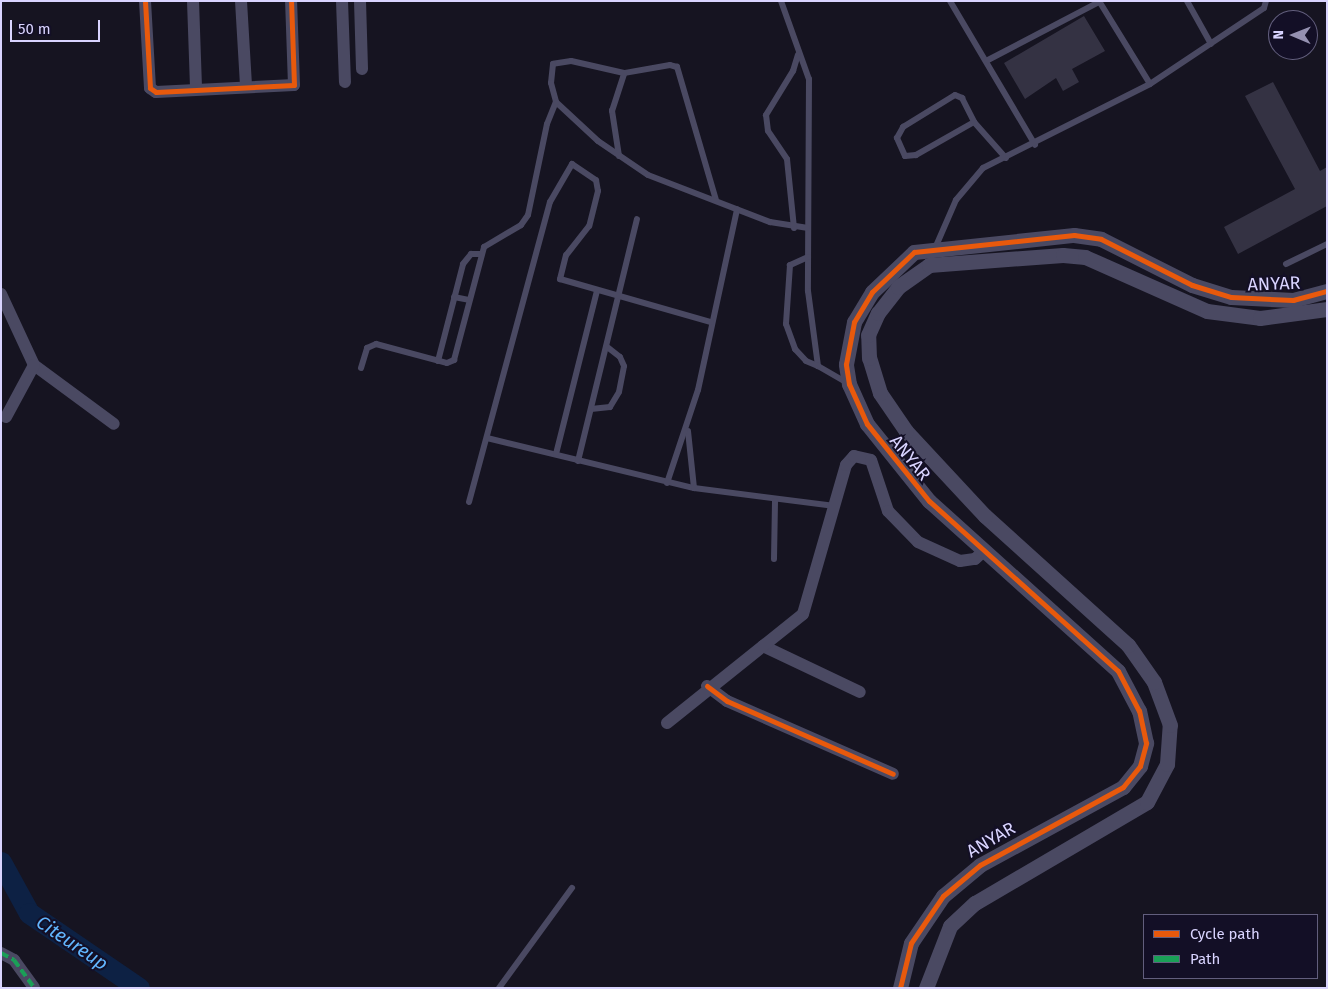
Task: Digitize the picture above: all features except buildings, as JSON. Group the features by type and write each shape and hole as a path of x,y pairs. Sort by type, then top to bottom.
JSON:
{"street":[{"path":"145,1 152,91 294,85 290,1"},
{"path":"193,1 196,89"},
{"path":"242,1 246,86"},
{"path":"342,1 345,82"},
{"path":"360,1 362,70"},
{"name":"ANYAR","path":"900,988 911,943 943,896 980,865 1123,788 1144,756 1141,717 1118,671 903,474 867,424 849,384 846,351 854,322 880,281 914,252 936,246 1085,235 1122,249 1192,285 1231,297 1293,300 1327,291"},
{"path":"1115,269 1122,249"},
{"path":"914,252 921,269"},
{"name":"ANYAR","path":"926,988 941,942 961,915 999,886 1140,809 1154,795 1170,747 1170,725 1162,699 1141,661 985,516 921,451 873,375 868,347 871,327 898,287 921,269 946,262 1075,256 1115,269 1207,311 1260,318 1327,309"},
{"path":"1,294 34,365 114,424"},
{"path":"6,417 34,365"},
{"path":"667,723 707,686 796,622 807,607 846,464 860,454 871,460 888,511 911,537 934,553 960,561 975,559 985,550"},
{"path":"968,534 985,516"},
{"path":"763,646 860,692"},
{"path":"707,686 780,725 893,774"},
{"path":"1,953 14,960 34,988"}],"lane":[{"path":"781,1 786,24 809,79 807,228 818,366"},
{"path":"950,1 988,60 1035,145"},
{"path":"1188,1 1211,44"},
{"path":"936,246 972,177 1150,84 1264,8 1266,1"},
{"path":"988,60 1099,2 1150,84"},
{"path":"794,228 788,159 768,131 766,115 793,71 798,55"},
{"path":"361,368 367,348 376,344 438,361 454,360 480,254 484,246 525,220 556,102 551,72 556,61 624,73 670,65 677,68 716,200"},
{"path":"619,156 612,111 624,73"},
{"path":"974,122 916,155 905,156 897,138 903,127 948,96 962,98 974,122 1006,158"},
{"path":"556,102 619,156 660,181 794,228 807,228"},
{"path":"469,502 550,202 572,164 596,180 598,191 590,226 566,255 560,278 597,291 711,322"},
{"path":"668,483 688,427 737,209"},
{"path":"578,461 620,297 637,219"},
{"path":"1286,264 1327,244"},
{"path":"438,361 464,260 480,254"},
{"path":"808,256 796,258 790,265 786,324 795,349 818,366 849,384"},
{"path":"556,454 597,291"},
{"path":"454,297 469,300"},
{"path":"591,409 610,407 619,392 624,366 620,356 607,347"},
{"path":"688,427 694,488"},
{"path":"487,438 668,483 775,501 835,506"},
{"path":"774,559 775,501"},
{"path":"499,988 572,888"}],"waterway":[{"name":"Citeureup","path":"1,862 29,913 139,988"}],"marked path":[{"path":"1,953 14,960 34,988"}],"cycle path":[{"path":"145,1 150,88 156,92 294,85 291,1"},
{"path":"900,988 911,943 943,896 980,865 1123,787 1140,766 1146,743 1139,711 1118,671 929,501 867,424 849,384 846,364 854,322 872,292 914,252 1074,235 1101,239 1192,285 1231,297 1293,300 1327,291"},
{"path":"707,686 727,701 893,774"}]}
